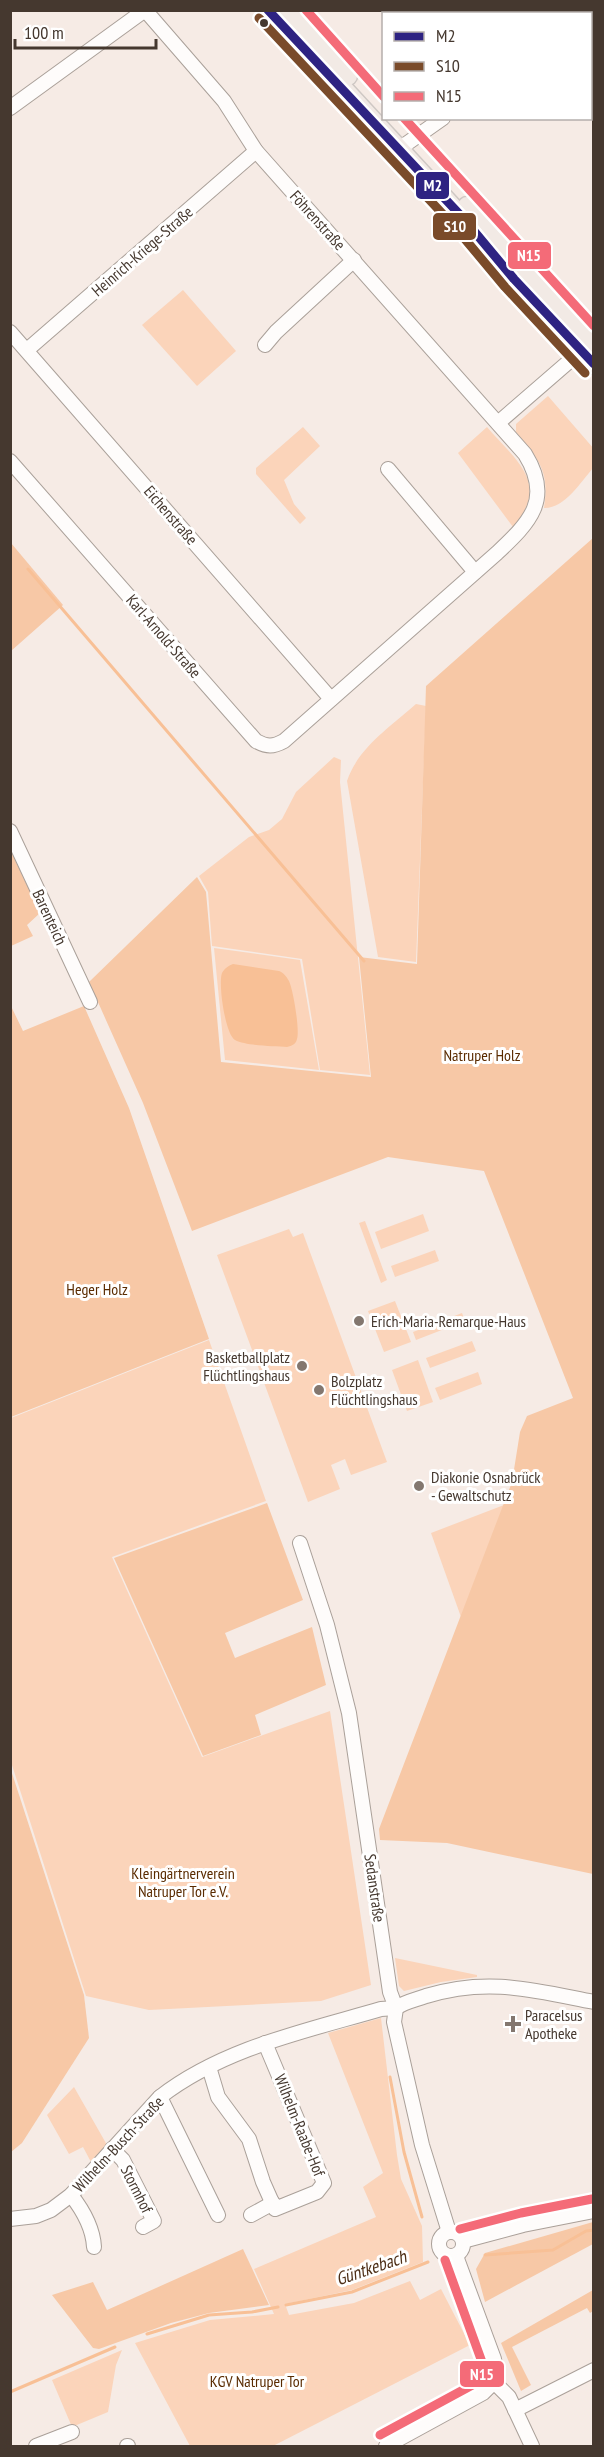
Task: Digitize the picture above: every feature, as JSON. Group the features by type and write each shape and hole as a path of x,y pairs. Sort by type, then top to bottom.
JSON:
{"main road":[{"path":"268,10 578,324 590,350"},
{"path":"289,10 382,113"},
{"path":"388,120 403,145"}],"street":[{"path":"10,108 145,10"},
{"name":"Föhrenstraße","path":"145,10 224,101 256,151 525,453 533,466 537,481 537,505 525,526 332,699"},
{"path":"403,145 440,120"},
{"name":"Heinrich-Kriege-Straße","path":"27,350 256,151"},
{"path":"265,345 276,332 354,261"},
{"name":"Eichenstraße","path":"10,332 332,699"},
{"path":"498,423 590,350"},
{"name":"Karl-Arnold-Straße","path":"10,461 256,741 266,746 275,746 284,741 332,699"},
{"path":"388,469 475,572"},
{"name":"Barenteich","path":"10,831 90,1002"},
{"name":"Sedanstraße","path":"300,1543 327,1625 349,1713 390,1992 396,2008 394,2022 422,2145 449,2232 440,2239 439,2249 447,2256 456,2256 494,2359 496,2371 494,2382"},
{"name":"Wilhelm-Busch-Straße","path":"10,2220 36,2216 51,2210 70,2195 160,2097 177,2085 209,2067 266,2043 381,2008 396,2008 406,2002 440,1992 490,1985 594,2002"},
{"name":"Wilhelm-Raabe-Hof","path":"251,2215 273,2203 275,2210 317,2192 324,2182 266,2043"},
{"path":"209,2067 218,2097 249,2139 273,2203"},
{"path":"160,2097 218,2215"},
{"name":"Stormhof","path":"112,2148 123,2160 154,2221 143,2227"},
{"path":"70,2195 78,2204 93,2235 94,2247"},
{"path":"463,2241 523,2225 594,2211"},
{"path":"449,2232 457,2234 463,2241 463,2247 456,2256"},
{"path":"515,2410 594,2370"},
{"path":"386,2446 483,2393 494,2382 509,2397 532,2446"},
{"path":"36,2446 72,2432"}],"green space":[{"path":"183,290 236,351 197,386 142,325"},
{"path":"548,396 594,449 593,468 577,487 558,504 544,508 544,475 537,458 516,432 516,424"},
{"path":"303,427 320,446 284,480 294,504 306,518 300,524 256,474 256,468"},
{"path":"487,427 518,462 529,485 529,498 524,511 513,527 458,453"},
{"name":"Natruper Holz","path":"593,538 593,1874 447,1843 380,1840 379,1829 512,1482 520,1432 527,1416 573,1398 484,1171 388,1157 192,1231 143,1103 89,982 197,877 206,892 221,1062 371,1077 359,957 417,964 426,686"},
{"path":"10,543 63,605 11,651"},
{"path":"416,704 426,706 416,962 378,957 347,781 352,769 367,748"},
{"path":"334,757 341,760 340,782 370,1075 320,1070 302,959 212,946 208,892 199,876 249,837 269,830 282,819 296,792"},
{"path":"10,849 40,913 27,925 33,936 11,946"},
{"path":"214,948 300,960 319,1070 225,1060"},
{"name":"Heger Holz","path":"10,1004 23,1031 84,1006 129,1108 209,1339 11,1417"},
{"path":"423,1214 429,1231 381,1249 375,1232"},
{"path":"365,1221 387,1280 381,1283 359,1223"},
{"path":"289,1229 293,1237 303,1233 387,1462 351,1475 345,1459 331,1465 340,1489 308,1502 217,1255"},
{"path":"435,1250 439,1261 395,1277 391,1266"},
{"path":"395,1301 411,1342 384,1352 368,1311"},
{"path":"462,1313 465,1321 416,1340 413,1332"},
{"name":"Kleingärtnerverein Natruper Tor e.V.","path":"209,1340 266,1501 112,1557 202,1757 330,1711 371,1985 321,2001 149,2010 86,1996 11,1762 11,1418"},
{"path":"472,1341 476,1351 430,1368 426,1358"},
{"path":"418,1360 433,1402 407,1411 392,1370"},
{"path":"478,1372 482,1384 440,1400 435,1388"},
{"path":"267,1503 303,1600 225,1633 235,1658 312,1627 326,1685 255,1715 261,1735 203,1756 114,1558"},
{"path":"504,1505 461,1617 431,1533"},
{"path":"10,1767 84,1995 89,2038 22,2143 11,2152"},
{"path":"395,1958 477,1975 477,1977 441,1982 404,1991 399,1986"},
{"name":"KGV Natruper Tor","path":"381,2018 401,2179 422,2226 423,2262 352,2290 285,2304 289,2315 354,2303 410,2281 420,2300 441,2289 470,2345 273,2446 190,2446 135,2343 210,2320 274,2314 254,2269 376,2217 363,2187 383,2173 328,2033"},
{"path":"74,2087 107,2145 91,2162 83,2147 69,2154 47,2115"},
{"path":"593,2222 593,2244 485,2302 476,2269 485,2253"},
{"path":"243,2249 269,2305 209,2313 171,2323 99,2349 93,2348 52,2295 93,2282 107,2310"},
{"path":"593,2290 593,2311 590,2313 587,2308 512,2347 531,2385 521,2391 501,2343"},
{"path":"122,2350 116,2365 108,2412 72,2427 52,2380"}],"shaded area":[{"path":"233,964 279,971 286,976 292,992 297,1019 298,1034 294,1044 287,1047 253,1045 235,1040 231,1036 223,1008 221,979 224,970"}],"waterway":[{"path":"28,569 364,961"},
{"path":"390,2077 404,2152 422,2217"},
{"name":"Güntkebach","path":"485,2255 553,2250 586,2231 594,2230"},
{"name":"Güntkebach","path":"286,2305 352,2292 428,2262"},
{"name":"Güntkebach","path":"147,2334 209,2315 252,2312 278,2307"},
{"name":"Güntkebach","path":"10,2392 115,2347"}],"transit line":[{"name":"M2","path":"268,10 463,218 514,279 594,364"},
{"name":"N15","path":"306,10 382,95"},
{"name":"S10","path":"259,18 454,226 505,287 585,373"},
{"name":"N15","path":"406,120 594,326"},
{"name":"N15","path":"460,2229 521,2213 592,2199"},
{"name":"N15","path":"380,2435 476,2383 482,2377 482,2362 445,2260"}],"place":[{"name":"Erich-Maria-Remarque-Haus","path":"359,1321"},
{"name":"Basketballplatz Flüchtlingshaus","path":"302,1366"},
{"name":"Bolzplatz Flüchtlingshaus","path":"319,1390"},
{"name":"Diakonie Osnabrück - Gewaltschutz","path":"419,1486"},
{"name":"Paracelsus Apotheke","path":"513,2024"}]}
